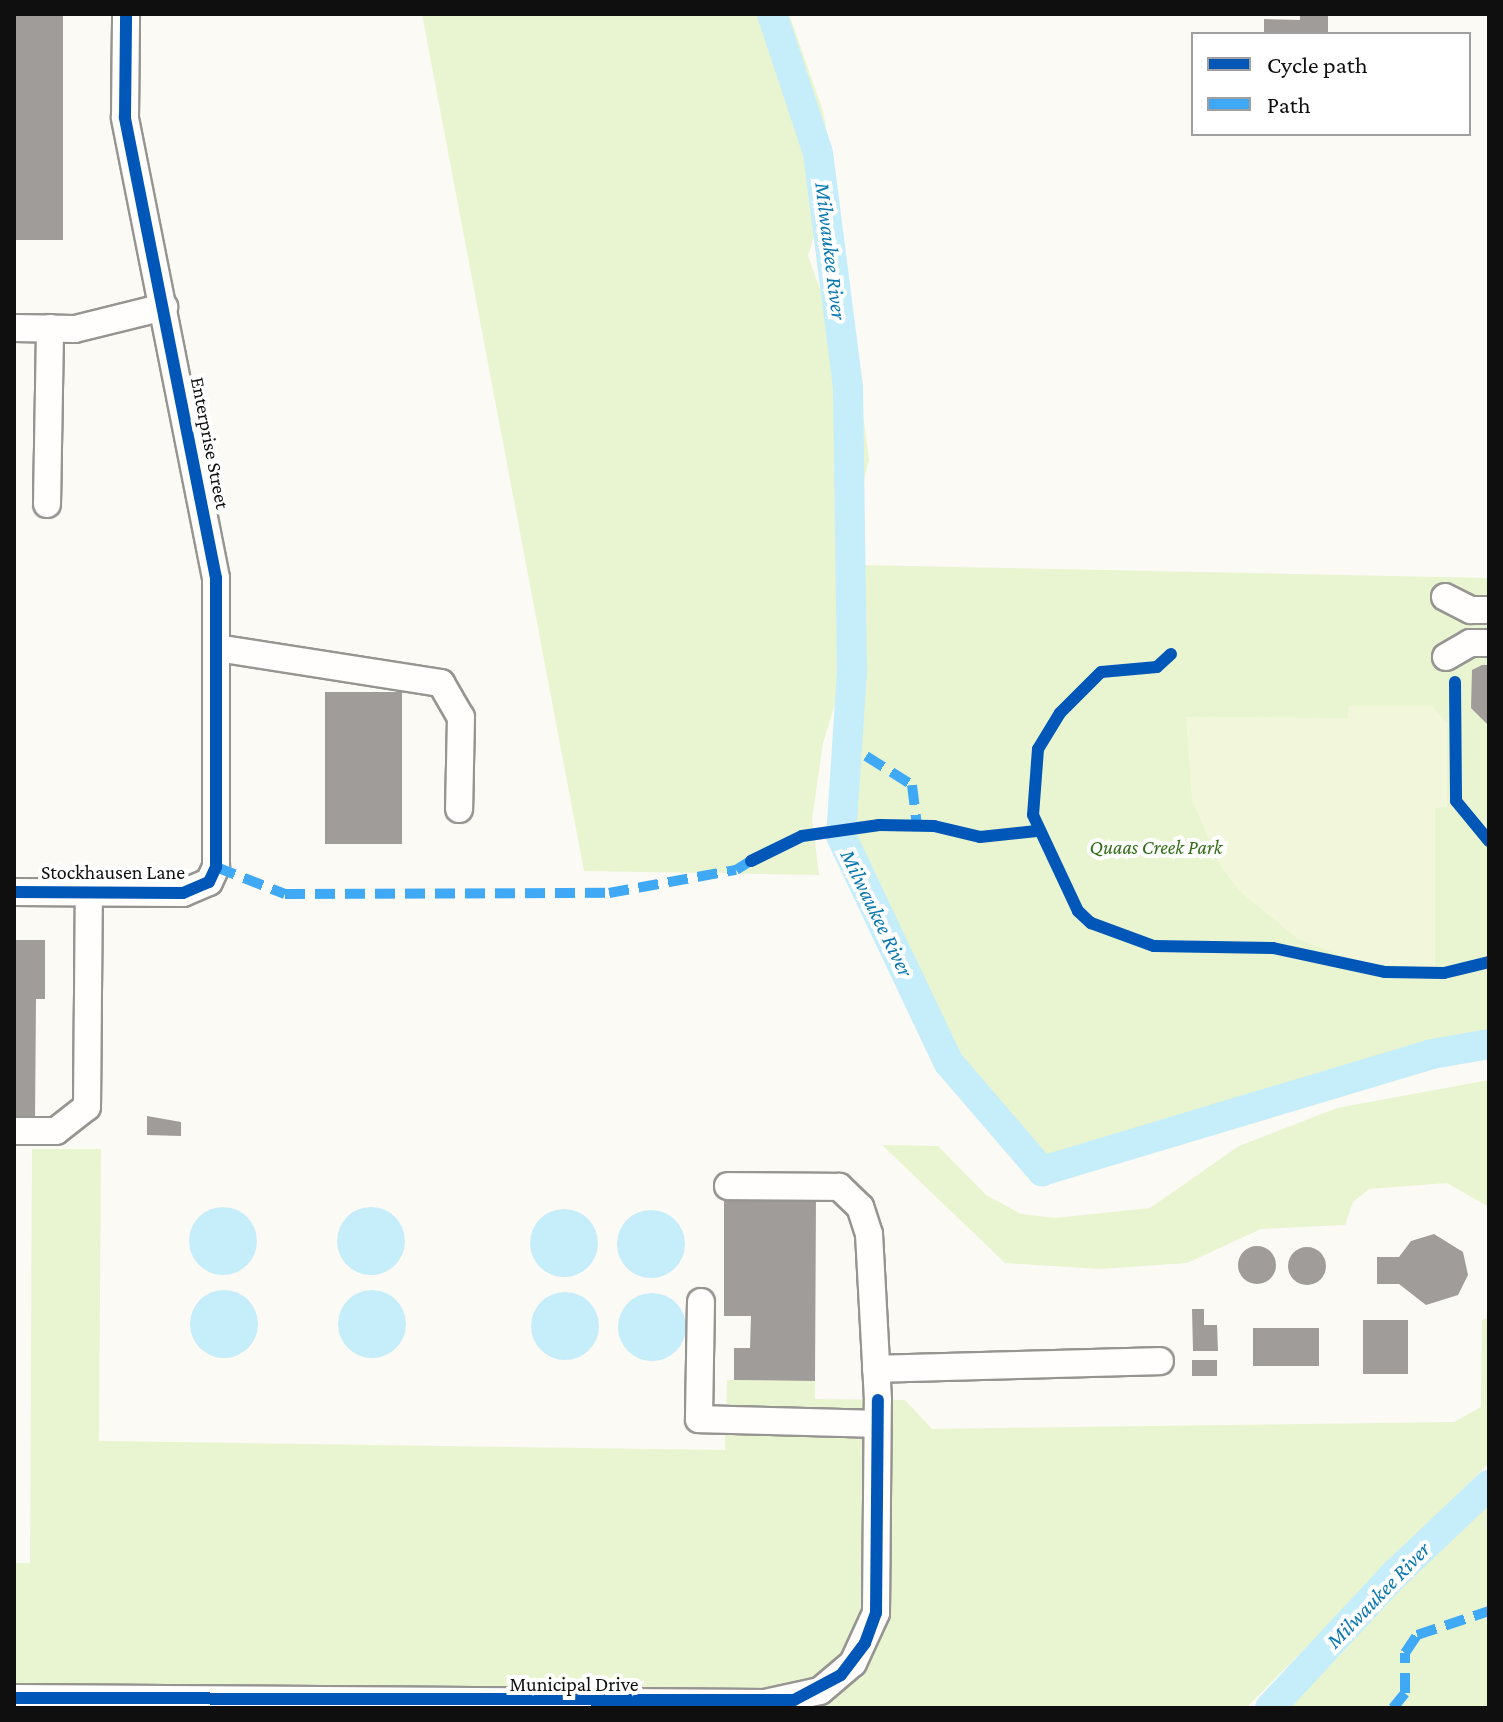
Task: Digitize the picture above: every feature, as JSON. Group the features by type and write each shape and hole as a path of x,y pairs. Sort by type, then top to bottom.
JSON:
{"street":[{"name":"Enterprise Street","path":"126,14 125,117 216,578 216,867 209,882"},
{"path":"14,328 75,329 164,307"},
{"path":"47,504 50,328"},
{"path":"1445,597 1480,610 1480,643 1446,657"},
{"path":"217,648 441,683 461,717 459,809"},
{"name":"Stockhausen Lane","path":"14,892 183,893 209,882"},
{"path":"14,1131 56,1131 87,1107 89,893"},
{"name":"Municipal Drive","path":"14,1698 794,1700 841,1675 865,1643 876,1613 878,1412 869,1234 860,1207 839,1187 728,1186"},
{"path":"701,1302 699,1419 878,1412"},
{"path":"876,1369 1160,1361"}],"green space":[{"name":"Quaas Creek Park","path":"422,14 789,14 823,111 831,156 828,188 808,256 862,406 869,460 859,499 859,565 1489,578 1489,1044 1432,1054 1042,1171 949,1063 841,836 847,665 823,743 812,819 819,875 584,871"},
{"path":"1349,706 1432,706 1447,723 1447,807 1435,808 1435,968 1360,963 1298,939 1242,893 1221,867 1192,800 1186,717 1348,718"},
{"path":"1489,1080 1489,1207 1447,1183 1369,1189 1353,1202 1345,1225 1261,1229 1187,1263 1100,1269 1005,1263 882,1145 938,1146 986,1195 1021,1214 1055,1218 1150,1208 1239,1146 1337,1108"},
{"path":"32,1149 101,1149 99,1441 725,1450 727,1380 815,1381 815,1399 905,1400 932,1429 1454,1422 1481,1407 1482,1320 1489,1317 1489,1463 1246,1708 420,1708 420,1687 14,1683 14,1563 30,1563"},
{"path":"1489,1485 1489,1708 1270,1708 1394,1575"}],"water":[{"path":"216,1207 230,1207 242,1212 252,1222 257,1241 252,1260 242,1270 230,1275 216,1275 204,1270 194,1260 189,1248 189,1234 194,1222 204,1212"},
{"path":"364,1207 378,1207 390,1212 400,1222 405,1241 400,1260 390,1270 378,1275 364,1275 352,1270 342,1260 337,1248 337,1234 342,1222 352,1212"},
{"path":"571,1209 592,1224 598,1243 596,1256 588,1267 571,1277 557,1277 540,1267 532,1256 530,1236 540,1219 551,1211"},
{"path":"644,1210 658,1210 670,1215 680,1225 685,1244 680,1263 670,1273 658,1278 644,1278 632,1273 622,1263 617,1251 617,1237 622,1225 632,1215"},
{"path":"217,1290 231,1290 243,1295 253,1305 258,1324 253,1343 243,1353 231,1358 217,1358 205,1353 195,1343 190,1331 190,1317 195,1305 205,1295"},
{"path":"365,1290 379,1290 391,1295 401,1305 406,1324 401,1343 391,1353 379,1358 365,1358 353,1353 343,1343 338,1331 338,1317 343,1305 353,1295"},
{"path":"572,1292 593,1307 599,1326 597,1339 589,1350 572,1360 558,1360 541,1350 533,1339 531,1319 541,1302 552,1294"},
{"path":"659,1293 680,1308 686,1327 684,1340 676,1351 659,1361 645,1361 628,1351 620,1340 618,1320 628,1303 639,1295"}],"building":[{"path":"14,14 63,14 63,240 14,240"},
{"path":"1300,14 1328,14 1328,32 1264,32 1264,19 1300,20"},
{"path":"1489,665 1489,726 1471,708 1472,670"},
{"path":"325,692 402,692 402,844 325,844"},
{"path":"14,940 45,940 45,999 36,999 35,1120 14,1119"},
{"path":"147,1116 181,1122 181,1136 147,1135"},
{"path":"724,1196 816,1196 815,1381 734,1380 734,1348 750,1348 751,1316 724,1316"},
{"path":"1434,1234 1463,1252 1468,1275 1458,1295 1426,1305 1399,1284 1377,1284 1377,1257 1399,1257 1411,1241"},
{"path":"1257,1246 1270,1252 1276,1265 1270,1278 1257,1284 1244,1278 1238,1265 1244,1252"},
{"path":"1307,1247 1320,1253 1326,1266 1320,1279 1307,1285 1294,1279 1288,1266 1294,1253"},
{"path":"1192,1309 1204,1309 1204,1325 1217,1325 1218,1351 1193,1351"},
{"path":"1363,1320 1408,1320 1408,1374 1363,1374"},
{"path":"1253,1328 1319,1328 1319,1366 1253,1366"},
{"path":"1192,1360 1217,1360 1217,1376 1192,1376"}],"waterway":[{"name":"Milwaukee River","path":"772,14 818,153 848,387 852,672 841,836 949,1063 1042,1171 1432,1054 1489,1044"},
{"name":"Milwaukee River","path":"1270,1708 1394,1575 1489,1485"}],"marked path":[{"path":"866,756 912,785 917,824"},
{"path":"216,867 285,894 609,893 736,870 757,857"},
{"path":"1393,1708 1405,1693 1405,1653 1417,1635 1489,1611"}],"cycle path":[{"path":"14,892 183,893 209,882 216,867 216,578 125,117 126,14"},
{"path":"1171,654 1157,667 1101,672 1060,713 1038,749 1033,815 1078,911 1091,923 1154,946 1273,948 1385,972 1444,973 1489,962"},
{"path":"1455,682 1456,801 1489,841"},
{"path":"751,861 802,836 879,825 934,826 980,837 1037,831"},
{"path":"14,1698 794,1700 841,1675 865,1643 876,1613 878,1400"}]}
